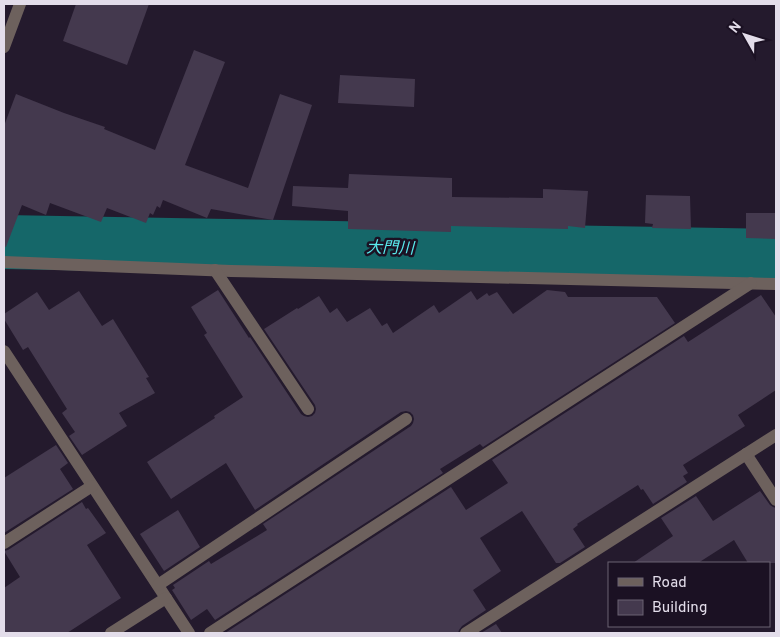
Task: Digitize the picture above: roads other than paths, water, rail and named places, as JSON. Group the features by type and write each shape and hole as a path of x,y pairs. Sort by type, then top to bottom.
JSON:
{"street":[{"path":"4,47 20,4"},
{"path":"4,262 215,270 776,284"},
{"path":"215,270 308,409"},
{"path":"210,633 751,283"},
{"path":"4,351 189,633"},
{"path":"158,586 406,418"},
{"path":"466,633 776,435"},
{"path":"746,454 776,500"},
{"path":"4,543 92,486"},
{"path":"111,633 166,598"}],"waterway":[{"name":"大門川","path":"4,242 776,256"}]}
